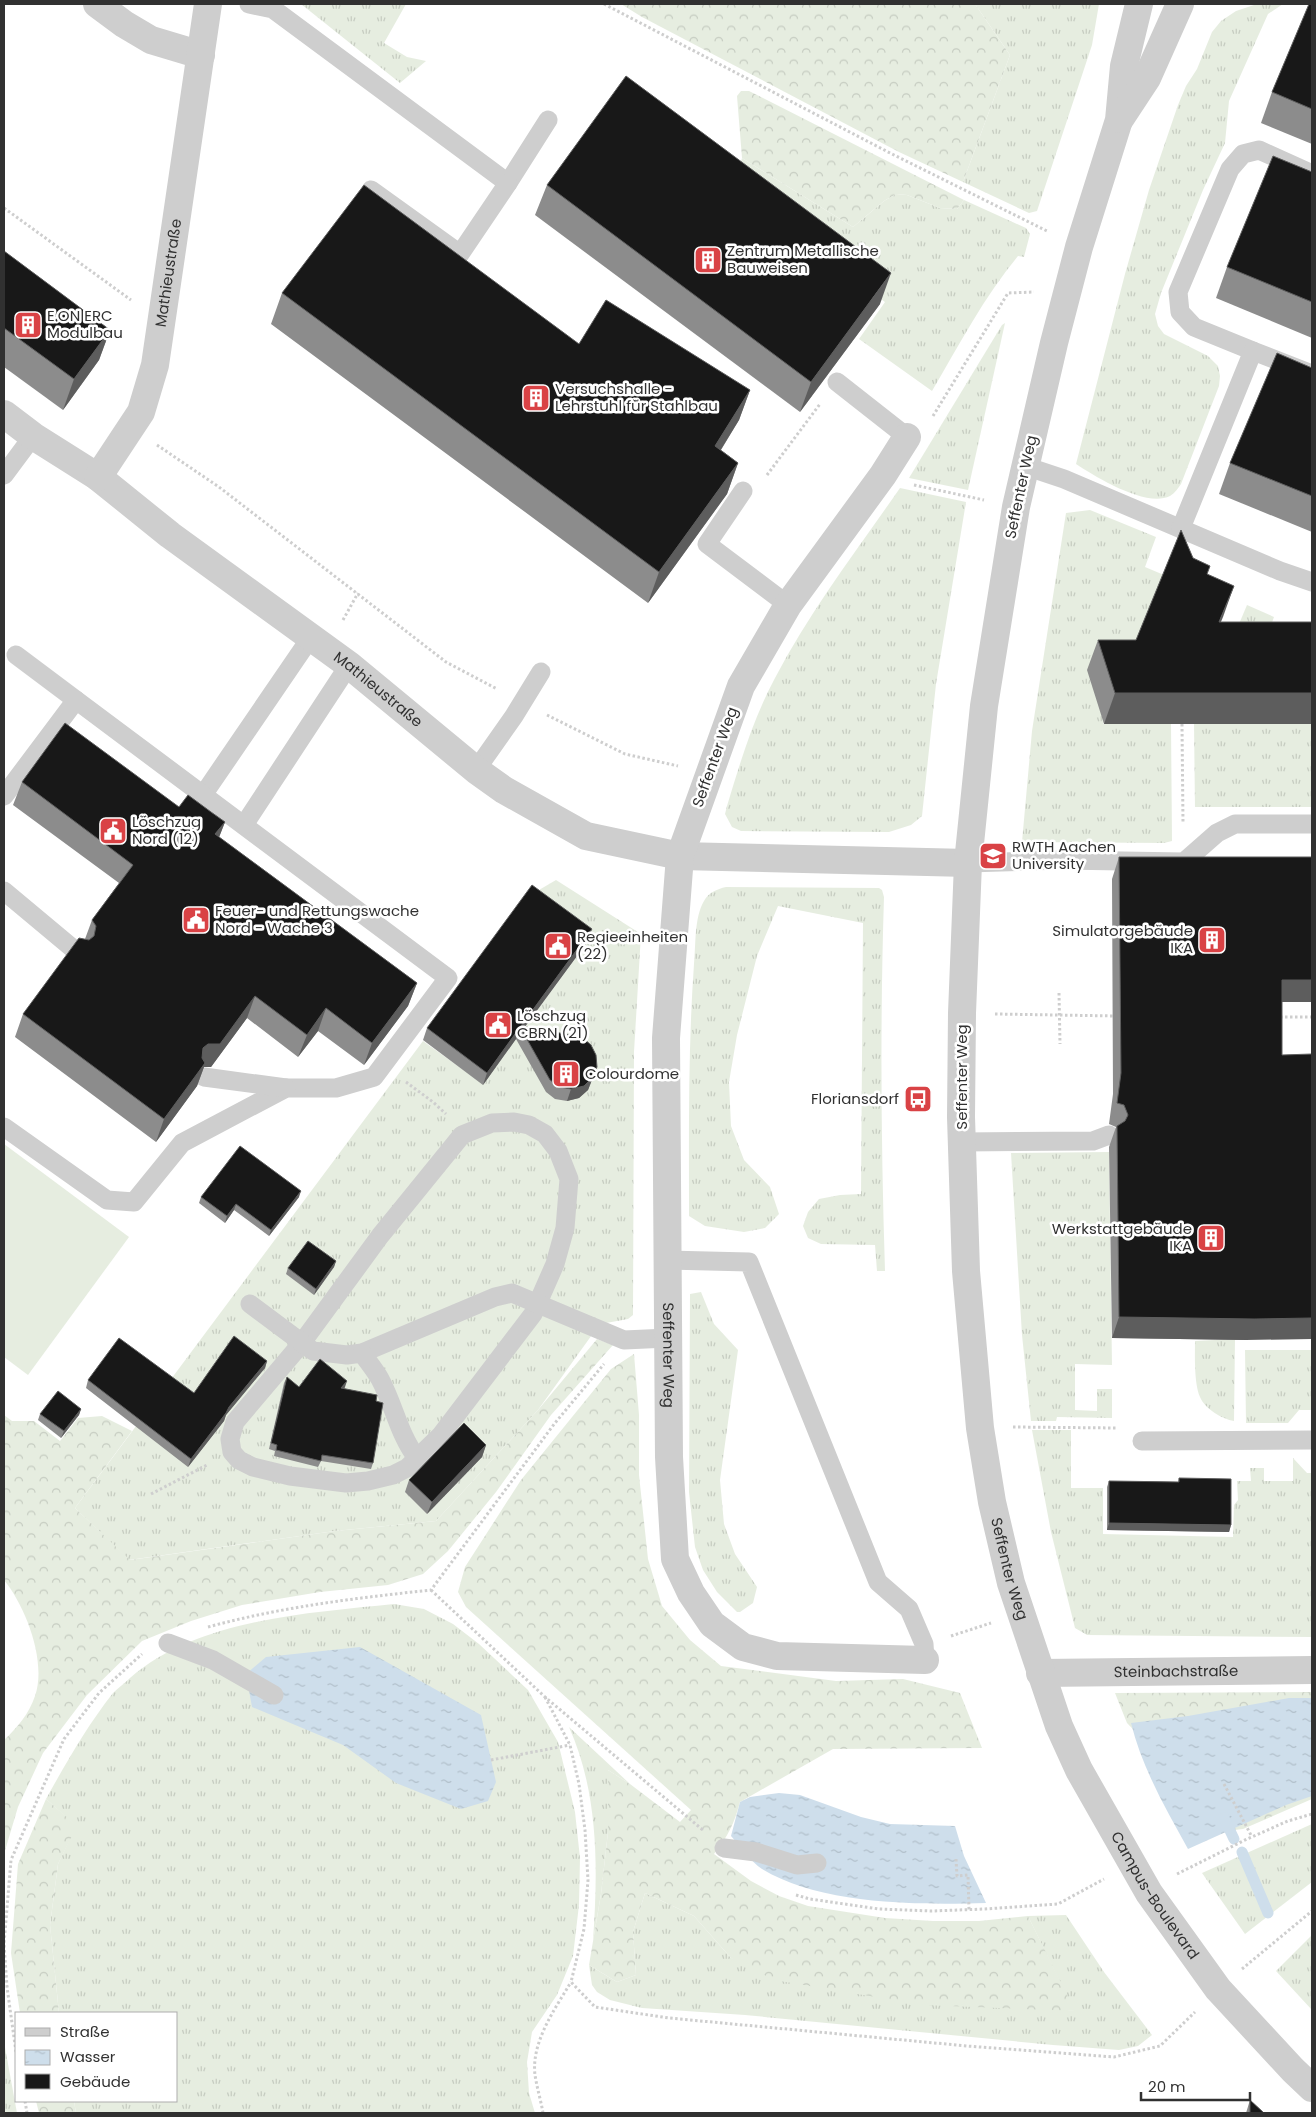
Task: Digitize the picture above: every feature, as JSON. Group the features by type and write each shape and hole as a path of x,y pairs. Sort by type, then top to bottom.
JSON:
{"street":[{"path":"97,4 124,24 151,40 200,55"},
{"name":"Mathieustraße","path":"98,478 141,412 155,365 208,4"},
{"name":"Seffenter Weg","path":"1040,1672 1011,1583 992,1502 980,1428 966,1271 962,1142 962,1013 968,863 984,706 1016,507 1079,247 1119,120 1124,66 1139,4"},
{"name":"Seffenter Weg","path":"1119,120 1147,78 1180,4"},
{"name":"Mathieustraße","path":"4,414 33,436 98,478 170,535 349,666 476,770 504,790 586,836 680,856"},
{"name":"Seffenter Weg","path":"907,437 883,475 788,605 741,686 680,856 666,1038 669,1457 675,1558 691,1593 712,1624 743,1647 777,1656 925,1652"},
{"path":"680,856 968,863"},
{"name":"Steinbachstraße","path":"1040,1672 1312,1670"},
{"name":"Campus-Boulevard","path":"1040,1672 1059,1726 1079,1770 1149,1893 1218,1989 1312,2088"}],"lane":[{"path":"249,4 273,9 508,184"},
{"path":"371,190 460,254 508,184 548,120"},
{"path":"1312,174 1259,150 1243,154 1230,169 1178,292 1180,312 1194,327 1312,374"},
{"path":"1182,528 1253,351"},
{"path":"837,382 907,437"},
{"path":"4,475 33,436"},
{"path":"1025,466 1064,479 1280,571 1312,582"},
{"path":"743,491 707,544 788,605"},
{"path":"203,794 310,637"},
{"path":"16,655 448,978 374,1077 336,1088 286,1088 204,1076"},
{"path":"244,825 349,666"},
{"path":"476,770 542,672"},
{"path":"4,796 76,700"},
{"path":"968,863 1060,860 1184,862 1217,833 1235,824 1312,824"},
{"path":"4,891 77,952"},
{"path":"4,1127 107,1200 134,1202 182,1143 286,1088"},
{"path":"514,1122 529,1125 545,1134 558,1150 569,1179 565,1228 555,1264 538,1304 533,1314 441,1435 406,1468 368,1481 346,1483 290,1476 253,1467 239,1460 232,1452 230,1439 234,1422 301,1344 380,1236 462,1135 492,1123 514,1122"},
{"path":"962,1142 1093,1141 1109,1136"},
{"path":"667,1260 749,1262 878,1582 909,1609 925,1652"},
{"path":"250,1304 301,1344 313,1351 334,1355 362,1353 495,1297 512,1294 624,1340 668,1338"},
{"path":"362,1353 380,1379 411,1450 418,1458"},
{"path":"1142,1441 1312,1440"},
{"path":"168,1643 213,1660 274,1695"},
{"path":"724,1848 756,1852 797,1865 817,1863"}],"path":[{"path":"604,4 882,149 1079,247"},
{"path":"4,208 148,312 162,315"},
{"path":"907,437 931,419 1008,292 1068,291"},
{"path":"743,491 758,486 837,382"},
{"path":"127,433 154,443 219,487 446,662 577,732 625,754 710,774"},
{"path":"883,475 903,483 1016,507"},
{"path":"1182,724 1184,862"},
{"path":"1059,992 1060,1044"},
{"path":"962,1013 1119,1016"},
{"path":"1278,1017 1312,1017"},
{"path":"410,1086 446,1113 462,1135"},
{"path":"980,1428 1118,1428"},
{"path":"151,1494 232,1452"},
{"path":"431,1590 544,1697 724,1848"},
{"path":"925,1652 1020,1614"},
{"path":"543,2113 535,2073 538,2045 549,2019 571,1982 584,1929 588,1880 585,1830 570,1745 544,1697"},
{"path":"491,1760 570,1745"},
{"path":"1224,1784 1252,1837"},
{"path":"1194,1865 1288,1820 1312,1814"},
{"path":"956,1859 957,1876 968,1875 969,1910"},
{"path":"794,1894 810,1900 879,1910 985,1910 1058,1904 1132,1864"},
{"path":"571,1982 595,2007 669,2018 1114,2057 1160,2046 1218,1989 1312,1911"}],"green space":[{"path":"301,4 406,4 384,43 407,57 426,61 400,83"},
{"path":"621,4 975,4 1010,55 963,182 899,152 642,17"},
{"path":"975,4 1099,4 1092,45 1037,211 1029,213 963,182 1010,55"},
{"path":"1257,4 1283,4 1268,14 1229,101 1225,143 1203,190 1161,293 1155,314 1158,326 1164,334 1208,356 1218,366 1219,386 1181,484 1175,492 1170,496 1160,499 1135,495 1108,483 1076,464 1125,274 1149,190 1178,105 1186,86 1197,69 1212,32 1221,21 1236,11"},
{"path":"741,91 749,91 964,200 957,209 940,208 907,195 896,194 884,201 853,227 742,158 737,96"},
{"path":"742,158 853,227 884,201 896,194 907,195 940,208 957,209 964,200 1026,228 1030,234 1024,257 1018,256 994,288 932,391 859,339 885,302 733,190"},
{"path":"1005,323 968,490 909,478 1002,325"},
{"path":"900,488 966,502 936,684 922,816 911,825 889,832 741,831 732,827 725,814 727,806 748,741 767,694 803,629"},
{"path":"1090,510 1156,537 1145,567 1164,575 1127,664 1089,671 1095,694 1115,694 1103,724 1171,724 1172,841 1164,843 1022,842 1032,731 1066,513"},
{"path":"1247,605 1274,617 1261,653 1231,643"},
{"path":"1194,724 1312,724 1312,807 1195,807"},
{"path":"556,880 641,934 634,1052 633,1315 628,1319 606,1323 594,1332 538,1410 436,1521 335,1531 129,1560 75,1508 423,1041 483,1084 588,941 527,897"},
{"path":"726,887 879,888 882,890 884,897 881,1084 885,1271 877,1271 875,1245 821,1244 808,1238 803,1226 808,1212 819,1199 861,1194 863,923 778,906 757,956 737,1035 729,1082 731,1126 744,1160 770,1187 779,1214 765,1228 744,1232 705,1226 689,1216 690,1058 696,932 701,908 706,898 713,892"},
{"path":"4,1144 129,1237 28,1375 4,1357"},
{"path":"1109,1152 1112,1365 1075,1364 1075,1410 1097,1411 1097,1389 1112,1389 1112,1418 1057,1417 1056,1421 1031,1421 1022,1335 1011,1153"},
{"path":"701,1292 714,1324 738,1350 720,1480 724,1524 735,1554 757,1587 753,1603 740,1612 737,1612 717,1592 703,1570 695,1547 689,1492 690,1294"},
{"path":"597,1339 613,1345 551,1415 496,1492 448,1551 423,1574 388,1585 320,1592 242,1605 191,1621 142,1641 87,1695 43,1753 18,1807 4,1854 4,1740 22,1720 32,1703 38,1682 38,1667 36,1651 27,1620 4,1580 4,1415 12,1421 34,1421 60,1441 78,1418 102,1416 132,1431 75,1508 130,1560 335,1531 436,1521 538,1410"},
{"path":"1235,1339 1234,1421 1214,1413 1200,1397 1196,1377 1195,1341"},
{"path":"1245,1350 1312,1350 1312,1410 1299,1410 1288,1423 1246,1423"},
{"path":"634,1354 639,1415 639,1475 648,1559 662,1606 690,1640 721,1666 836,1681 903,1679 960,1693 982,1748 833,1749 740,1802 730,1830 714,1854 751,1881 779,1896 808,1906 885,1918 933,1921 979,1921 1028,1916 1075,2011 923,2005 774,1980 731,1958 694,1916 645,1893 633,1932 636,1975 617,1982 589,1965 601,1894 608,1832 608,1770 630,1784 680,1822 691,1810 466,1607 458,1592 465,1567 521,1480 611,1369"},
{"path":"1032,1430 1071,1430 1071,1488 1103,1488 1103,1534 1233,1537 1234,1505 1238,1500 1237,1481 1251,1481 1250,1468 1264,1468 1264,1481 1293,1481 1293,1458 1307,1473 1312,1473 1312,1637 1087,1635 1075,1628 1051,1532"},
{"path":"394,1604 424,1609 453,1624 479,1644 528,1690 558,1742 575,1812 580,1858 579,1905 573,1956 557,1995 532,2032 527,2062 529,2093 535,2113 76,2113 74,2102 178,2102 178,2012 59,2012 50,1925 58,1864 76,1826 46,1799 77,1745 103,1706 115,1691 157,1658 188,1643 221,1631 255,1622 326,1611"},
{"path":"1312,1692 1312,1799 1243,1829 1200,1834 1149,1746 1127,1723 1115,1693"},
{"path":"569,1727 630,1784 608,1770 608,1832 601,1894 593,1941 596,1859 591,1805 579,1752"},
{"path":"46,1799 77,1826 58,1864 50,1925 59,2012 20,2012 11,1953 18,1864"},
{"path":"1312,1824 1312,1882 1245,1934 1202,1873"},
{"path":"645,1893 694,1916 731,1958 1074,2011 1028,1916 1066,1915 1104,1972 1152,2035 1138,2046 1119,2050 745,2015 642,2008 610,2000 597,1992 592,1985 589,1965 617,1982 636,1975 633,1932"},
{"path":"1312,1935 1312,2010 1276,1971"},
{"path":"4,2042 17,2113 4,2113"},
{"path":"36,2102 74,2102 76,2113 39,2113"}],"water":[{"path":"360,1647 481,1715 496,1782 488,1801 461,1809 396,1783 343,1745 252,1707 246,1674 266,1657"},
{"path":"1289,1698 1312,1698 1312,1796 1286,1805 1188,1849 1148,1772 1131,1723 1188,1716"},
{"path":"779,1793 800,1795 861,1817 890,1824 955,1826 964,1856 986,1903 901,1903 841,1896 812,1890 786,1881 762,1869 731,1836 740,1802 750,1797"}],"building":[{"path":"1309,4 1312,4 1312,109 1272,92"},
{"name":"Zentrum Metallische Bauweisen","path":"626,76 891,273 811,382 547,185"},
{"path":"1273,156 1312,172 1312,302 1227,267"},
{"name":"Versuchshalle - Lehrstuhl für Stahlbau","path":"364,185 579,344 606,300 750,390 715,446 738,463 659,572 282,293"},
{"path":"4,251 110,330 74,379 4,328"},
{"path":"1277,353 1312,368 1312,496 1230,463"},
{"path":"1181,530 1193,558 1210,566 1207,574 1234,586 1219,622 1312,622 1312,693 1115,693 1098,640 1136,640"},
{"name":"Feuer- und Rettungswache Nord - Wache 3","path":"65,723 179,807 188,795 225,822 215,834 417,983 372,1043 326,1008 307,1035 255,996 220,1044 208,1044 203,1048 202,1058 205,1063 164,1119 23,1014 79,938 89,940 94,936 96,926 92,920 133,865 22,782"},
{"name":"Werkstattgebäude IKA","path":"1119,857 1312,857 1312,980 1282,980 1282,1055 1312,1054 1312,1318 1119,1317 1117,1126 1125,1121 1128,1115 1124,1105 1117,1103 1121,1073"},
{"path":"532,885 592,929 521,1026 582,1037 591,1045 596,1055 597,1067 592,1078 584,1086 571,1089 560,1087 550,1080 520,1027 487,1073 427,1028"},
{"path":"240,1146 301,1191 271,1230 236,1204 227,1216 201,1197"},
{"path":"308,1241 336,1261 316,1289 288,1268"},
{"path":"234,1336 267,1361 229,1407 191,1459 88,1380 119,1338 194,1393"},
{"path":"320,1359 347,1381 341,1388 377,1395 376,1401 383,1403 373,1463 322,1455 321,1461 276,1450 277,1445 271,1443 287,1377 299,1387"},
{"path":"58,1391 81,1409 64,1431 40,1414"},
{"path":"464,1423 486,1445 432,1502 409,1480"},
{"path":"1179,1478 1231,1479 1231,1525 1109,1523 1109,1481 1179,1482"},
{"path":"1250,2100 1264,2113 1250,2113"}],"waterway":[{"path":"1224,1818 1234,1839"},
{"path":"1242,1852 1268,1913"}],"place":[{"name":"Zentrum Metallische Bauweisen","path":"708,260"},
{"name":"E.ON ERC Modulbau","path":"28,325"},
{"name":"Versuchshalle - Lehrstuhl für Stahlbau","path":"536,398"},
{"name":"Löschzug Nord (12)","path":"113,831"},
{"name":"RWTH Aachen University","path":"993,856"},
{"name":"Feuer- und Rettungswache Nord - Wache 3","path":"196,920"},
{"name":"Simulatorgebäude IKA","path":"1212,940"},
{"name":"Regieeinheiten (22)","path":"558,946"},
{"name":"Löschzug CBRN (21)","path":"498,1025"},
{"name":"Colourdome","path":"566,1074"},
{"name":"Floriansdorf","path":"918,1099"},
{"name":"Werkstattgebäude IKA","path":"1211,1238"}]}
